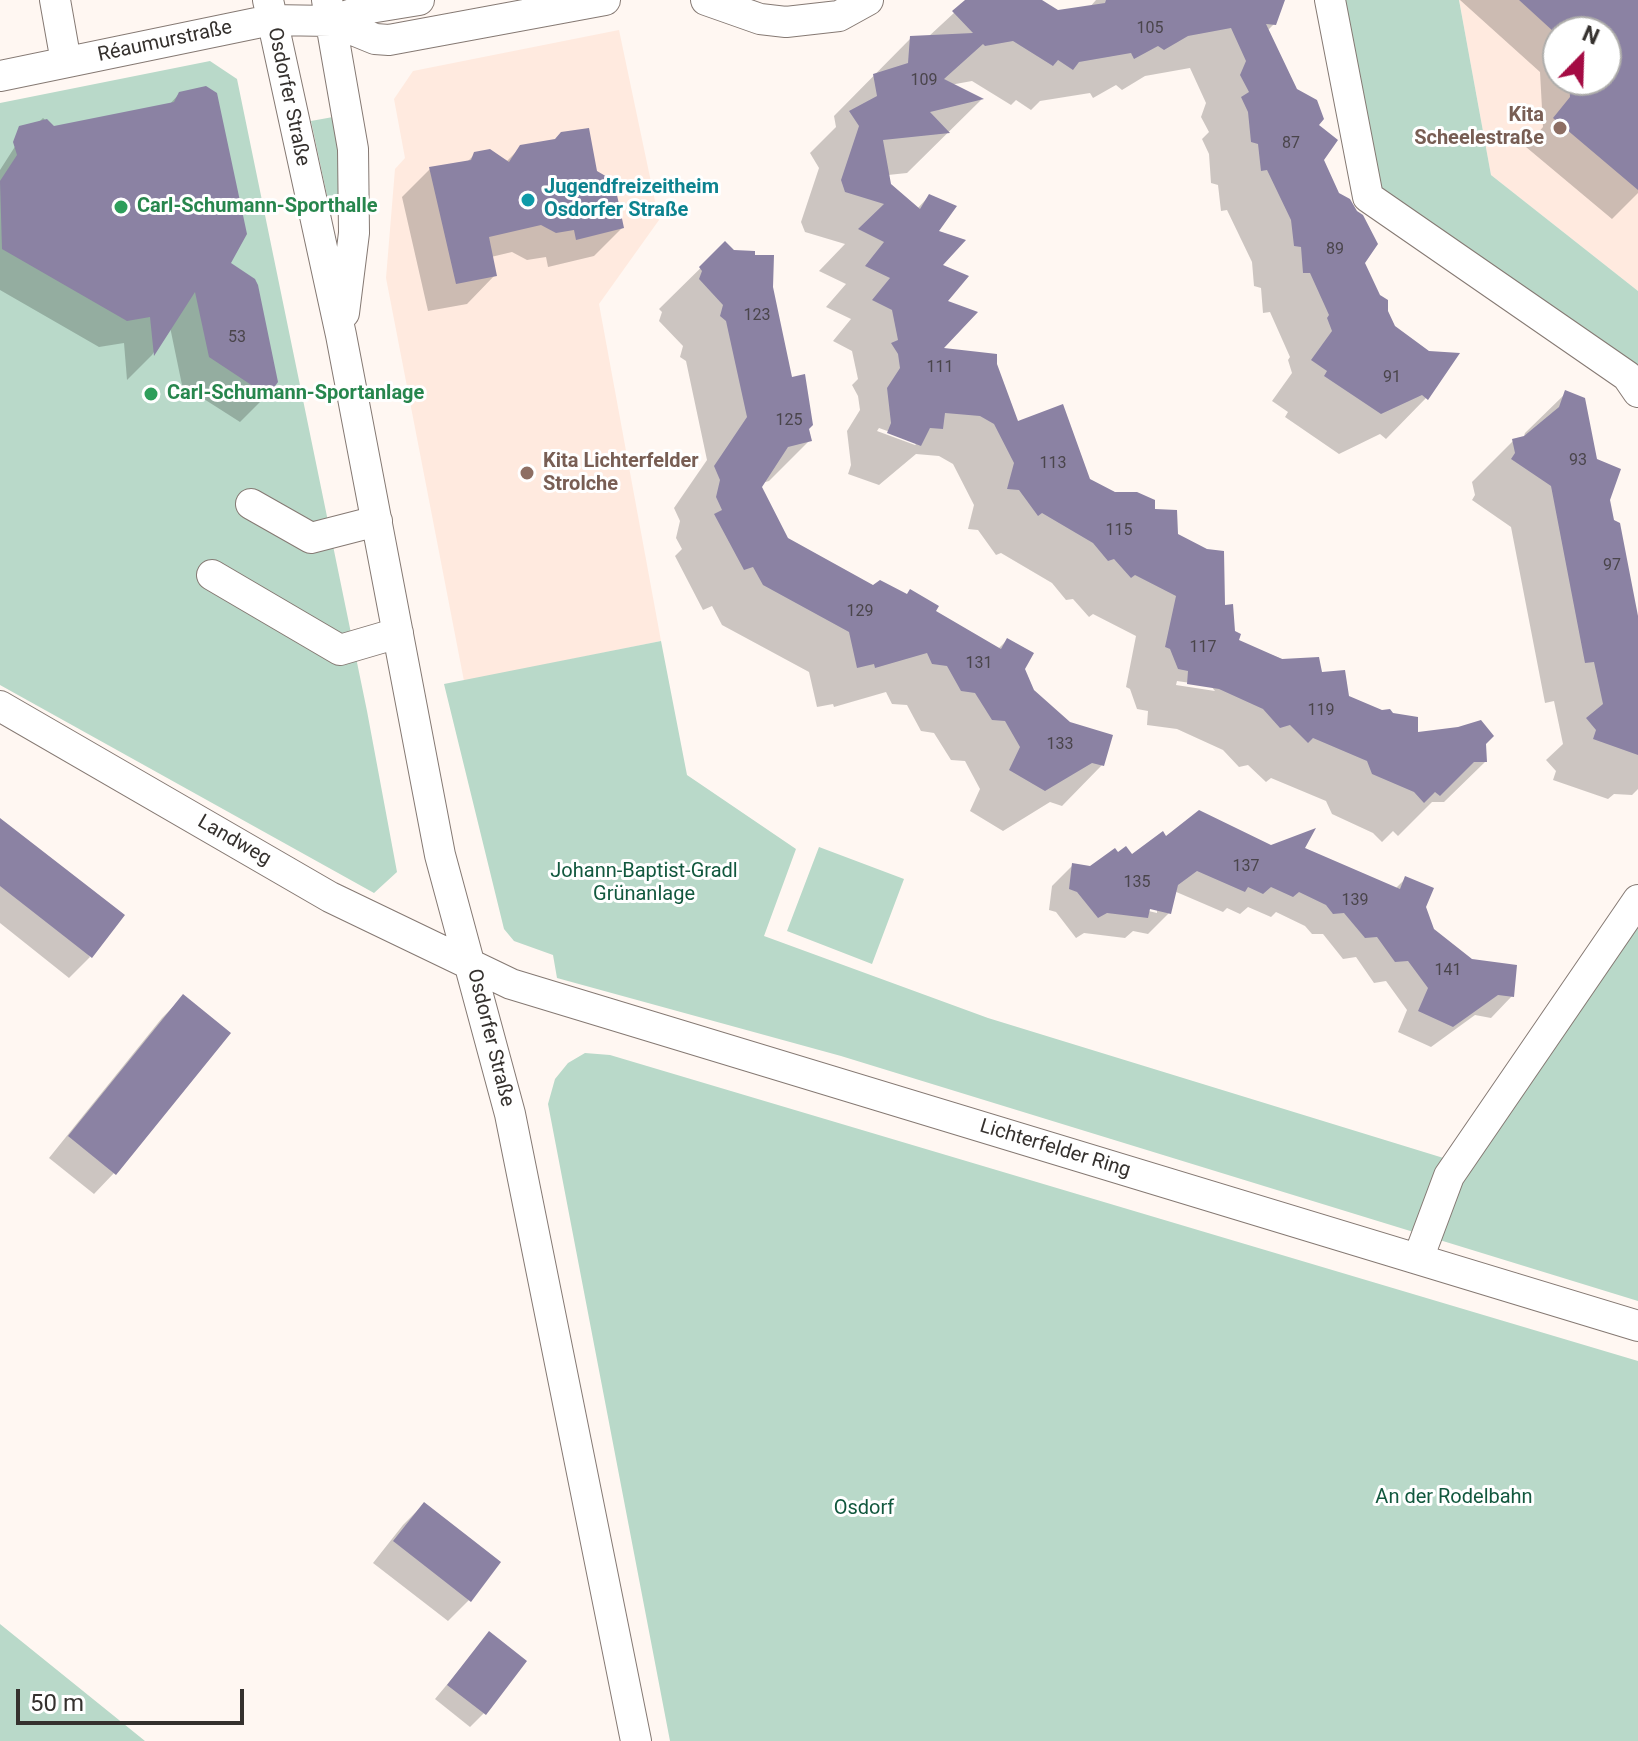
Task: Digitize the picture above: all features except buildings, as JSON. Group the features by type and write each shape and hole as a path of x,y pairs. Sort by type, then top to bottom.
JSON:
{"street":[{"path":"55,0 66,62"},
{"path":"329,11 419,0"},
{"path":"329,11 375,39 389,40 605,0"},
{"path":"706,0 760,19 786,22 839,16 868,0"},
{"path":"1330,0 1368,197 1627,376 1638,392"},
{"name":"Réaumurstraße","path":"0,76 269,10 329,11"},
{"name":"Osdorfer Straße","path":"269,10 341,335 440,855 510,1114 636,1741"},
{"name":"Osdorfer Straße","path":"329,11 353,149 354,233 341,335"},
{"path":"251,504 311,538 377,521"},
{"path":"212,575 340,650 398,633"},
{"name":"Landweg","path":"0,706 330,897 473,968"},
{"path":"1418,1259 1449,1176 1638,900"},
{"name":"Lichterfelder Ring","path":"473,968 511,984 1638,1326"}],"shaded area":[{"name":"Kita Scheelestraße","path":"1459,0 1638,0 1638,291 1491,175"},
{"name":"Kita Lichterfelder Strolche","path":"619,30 659,220 599,304 661,641 464,681 386,278 395,169 405,158 394,99 413,71"}],"green space":[{"path":"1338,0 1459,0 1491,175 1638,291 1638,371 1373,188"},
{"name":"Carl-Schumann-Sportanlage","path":"210,61 237,79 367,711 397,872 374,893 0,685 0,103"},
{"path":"333,117 339,157 340,215 331,214 311,121"},
{"name":"Johann-Baptist-Gradl Grünanlage","path":"661,641 687,775 796,849 764,936 988,1018 1463,1164 1638,912 1638,1301 841,1056 557,978 553,955 514,941 504,929 444,684"},
{"path":"819,847 904,879 872,964 787,931"},
{"path":"585,1053 610,1055 1638,1361 1638,1741 670,1741 548,1104 555,1079 568,1063"},
{"path":"0,1624 145,1741 0,1741"}],"place":[{"name":"Kita Scheelestraße","path":"1560,128"},
{"name":"Jugendfreizeitheim Osdorfer Straße","path":"528,200"},
{"name":"Carl-Schumann-Sporthalle","path":"121,207"},
{"name":"Carl-Schumann-Sportanlage","path":"151,394"},
{"name":"Kita Lichterfelder Strolche","path":"527,473"}],"park label":[{"name":"An der Rodelbahn","path":"1454,1498"},
{"name":"Osdorf","path":"864,1509"}]}
